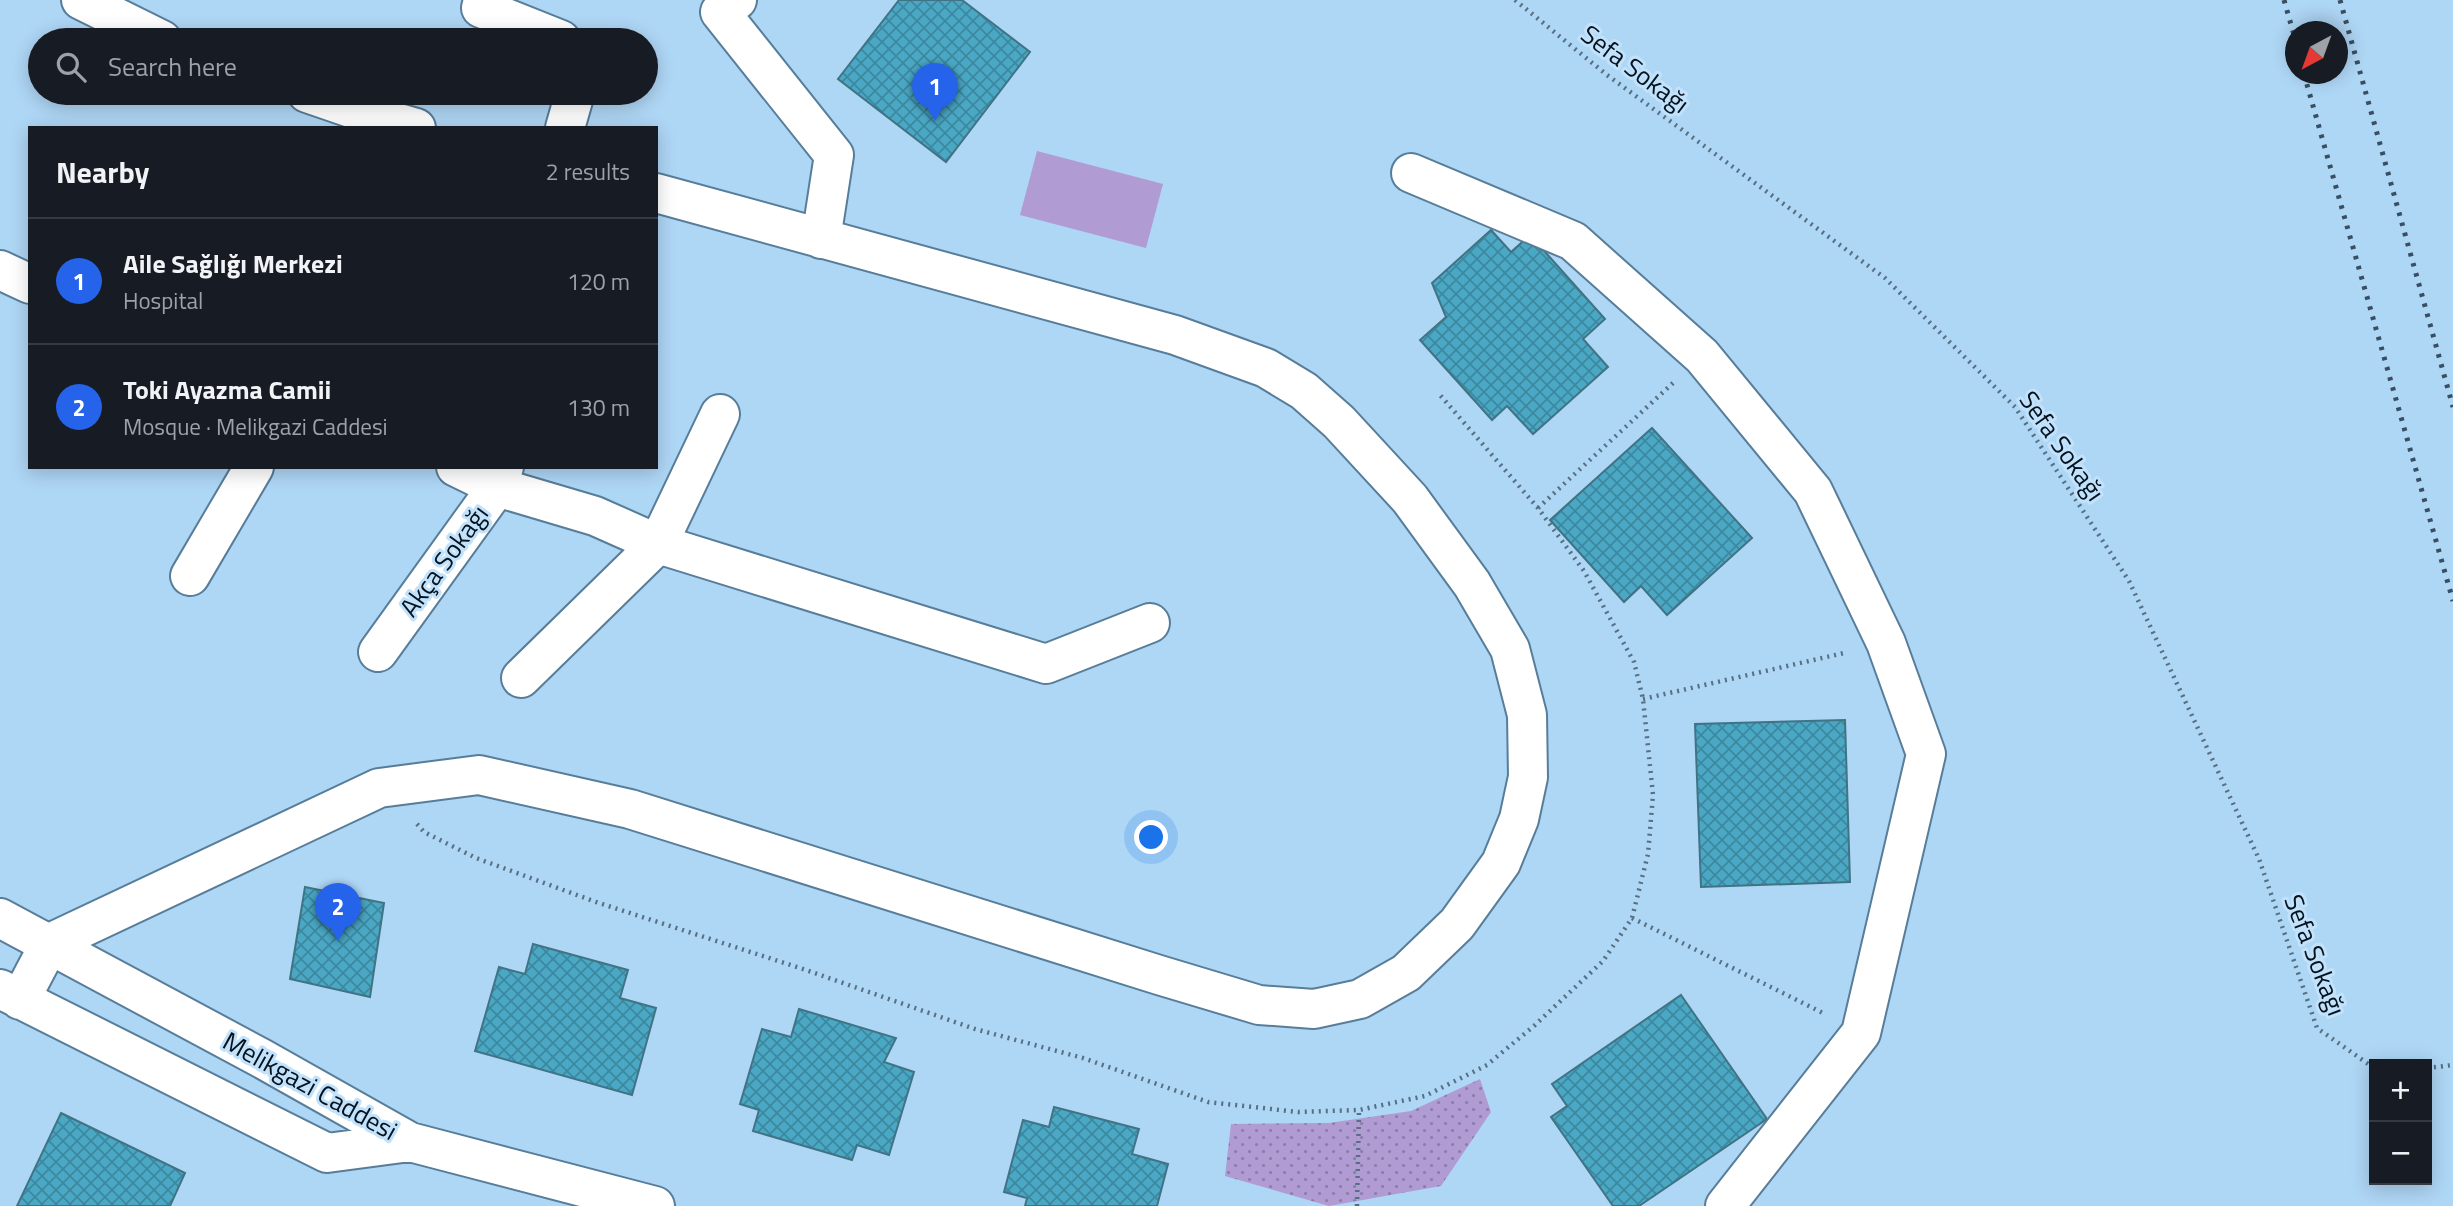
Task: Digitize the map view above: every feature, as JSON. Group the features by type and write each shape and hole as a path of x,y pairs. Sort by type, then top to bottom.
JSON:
{"street":[{"path":"80,0 137,28"},
{"path":"483,0 481,8 531,28"},
{"path":"737,0 720,12 834,155 821,239"},
{"path":"342,105 409,126"},
{"path":"566,126 572,105"},
{"path":"1411,173 1573,241 1702,356 1814,491 1886,643 1926,754 1861,1033 1725,1206"},
{"path":"10,995 50,943 379,788 479,775 630,809 1259,1005 1314,1009 1360,999 1406,973 1457,924 1501,863 1519,819 1528,777 1527,715 1510,649 1472,584 1410,499 1348,432 1304,391 1266,368 1175,335 658,194"},
{"path":"0,270 28,283"},
{"path":"521,678 659,544 720,414"},
{"path":"190,576 253,469"},
{"path":"465,469 501,477 659,544 1046,664 1150,622"},
{"name":"Akça Sokağı","path":"378,652 501,477"},
{"name":"Melikgazi Caddesi","path":"0,918 410,1142"},
{"name":"Melikgazi Caddesi","path":"10,995 327,1153 410,1142"},
{"path":"410,1142 655,1206"}],"path":[{"name":"Sefa Sokağı","path":"1515,0 1607,75 1885,278 2015,407 2129,581 2259,859 2317,1028 2369,1064"},
{"path":"1538,508 1702,356"},
{"path":"379,788 424,832 476,858 596,902 803,969 975,1029 1083,1058 1208,1102 1298,1112 1359,1110 1425,1096 1487,1065 1535,1025 1603,961 1632,918 1648,854 1653,795 1643,699 1634,662 1584,571 1538,508 1440,395"},
{"path":"1643,699 1886,643"},
{"path":"1632,918 1861,1033"},
{"path":"2432,1067 2453,1065"},
{"path":"1357,1206 1359,1110"}],"shaded area":[{"path":"1037,151 1163,184 1146,248 1020,215"},
{"path":"1480,1079 1491,1112 1441,1186 1329,1206 1225,1176 1231,1124 1329,1123 1411,1111"}],"building":[{"path":"899,0 962,0 1030,52 946,162 838,79"},
{"path":"1491,230 1511,252 1530,235 1605,319 1583,339 1608,367 1533,434 1507,406 1492,420 1420,340 1446,317 1432,283"},
{"path":"1652,428 1752,538 1667,615 1641,586 1624,602 1550,520"},
{"path":"1845,720 1850,882 1701,887 1695,724"},
{"path":"305,887 384,903 370,997 290,979"},
{"path":"533,944 628,970 620,998 656,1008 632,1095 475,1051 499,967 525,974"},
{"path":"1681,995 1767,1119 1639,1206 1613,1206 1551,1117 1567,1106 1552,1084"},
{"path":"799,1009 896,1038 884,1062 914,1072 889,1155 857,1145 852,1160 753,1131 759,1110 740,1104 762,1029 791,1037"},
{"path":"1054,1107 1139,1129 1132,1154 1168,1164 1157,1206 1025,1206 1027,1198 1004,1192 1023,1120 1049,1127"},
{"path":"61,1113 185,1173 170,1206 17,1206"}],"railway":[{"path":"2284,0 2290,21"},
{"path":"2340,0 2453,407"},
{"path":"2307,84 2453,601"}],"place":[{"name":"Aile Sağlığı Merkezi","path":"935,121"},
{"name":"Toki Ayazma Camii","path":"338,941"}]}
